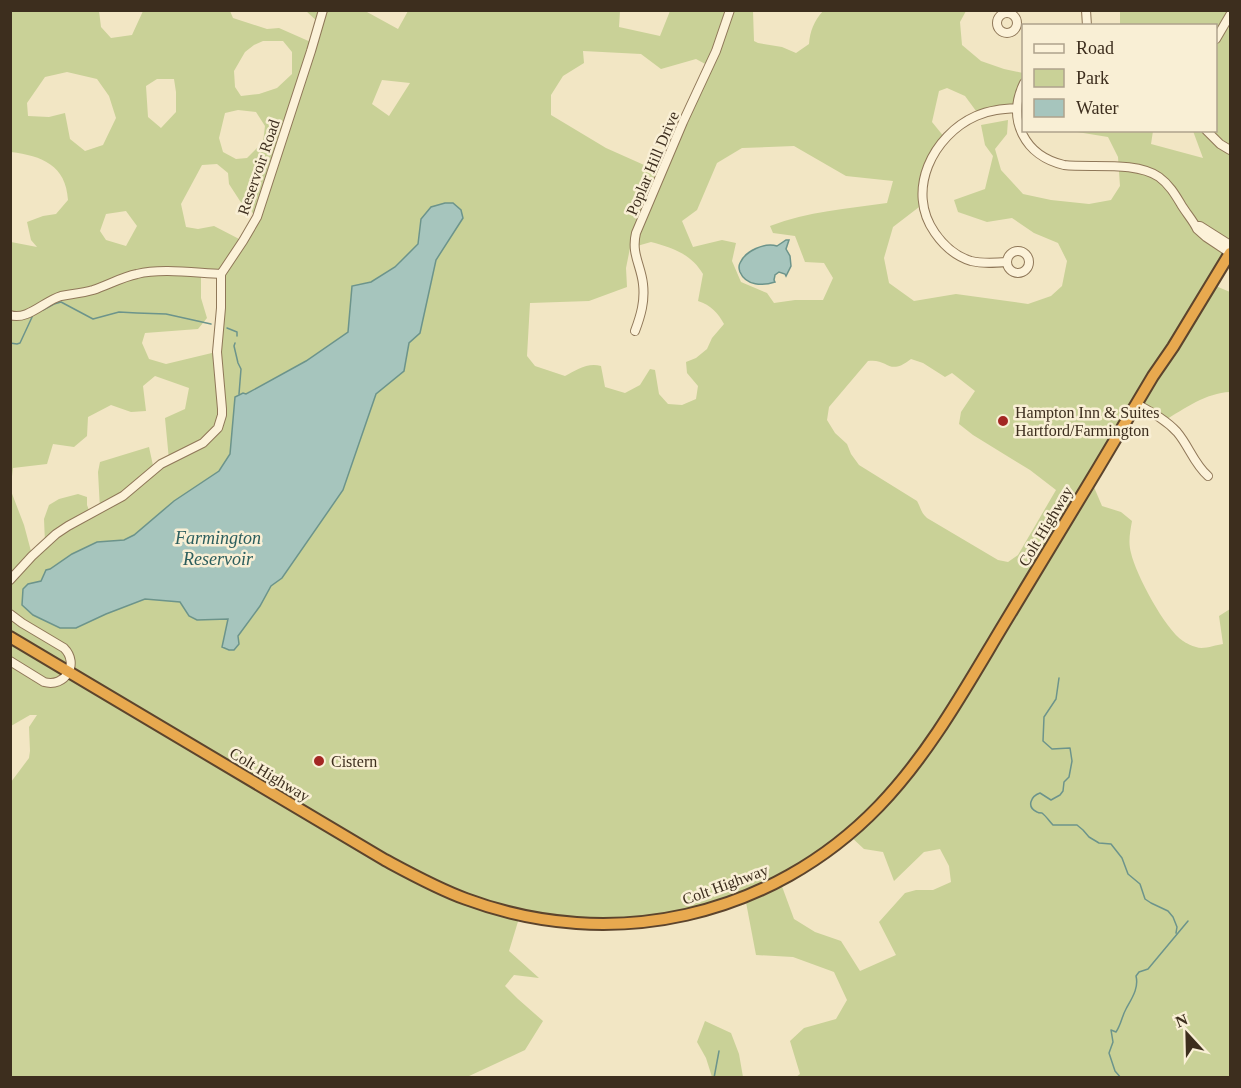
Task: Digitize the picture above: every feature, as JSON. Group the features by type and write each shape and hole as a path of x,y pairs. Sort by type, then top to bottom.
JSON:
{"highway":[{"name":"Colt Highway","path":"10,637 385,860 414,876 464,898 540,919 582,924 612,924 643,922 693,913 745,897 798,871 849,835 892,791 918,759 942,725 1230,253"}],"street":[{"name":"Reservoir Road","path":"221,274 257,217 323,10"},
{"name":"Poplar Hill Drive","path":"635,331 644,300 643,283 634,249 636,233 716,51 730,10"},
{"path":"1217,36 1230,15"},
{"path":"1022,86 1018,99 1017,117 1022,134 1039,155 1064,165 1131,167 1158,176 1168,186 1197,229 1230,253"},
{"path":"1007,262 970,260 947,248 926,216 922,191 927,166 940,144 957,127 979,115 1017,108"},
{"path":"1208,132 1230,150"},
{"path":"1196,226 1200,226 1230,245"},
{"path":"10,315 15,317 25,315 60,297 92,290 137,274 158,272 221,274 222,308 217,352 222,415 216,431 203,443 161,464 123,496 56,534 10,580"},
{"path":"1137,404 1164,421 1176,432 1208,476"},
{"path":"10,614 64,648 72,660 71,666 60,681 50,684 10,661"}],"green space":[{"path":"1224,10 1230,13 1230,253 1211,284 1230,292 1230,392 1204,398 1164,421 1137,404 1091,480 1102,506 1121,512 1132,521 1130,545 1134,563 1152,601 1176,635 1186,643 1199,648 1223,644 1219,616 1230,609 1230,1077 796,1077 800,1074 790,1041 804,1028 836,1019 847,1000 834,972 793,957 756,955 745,897 643,922 520,915 509,951 539,978 514,975 505,986 543,1021 525,1050 467,1077 11,1077 11,782 29,758 29,727 37,715 30,715 11,726 11,491 32,555 45,543 44,519 49,505 59,499 78,494 87,497 90,513 100,509 98,472 100,462 149,447 154,470 169,460 165,418 185,409 189,388 155,376 143,386 146,411 131,412 111,405 88,417 87,436 74,447 53,444 47,464 13,468 11,485 11,242 37,247 31,240 27,222 56,214 68,200 63,178 50,164 33,156 11,152 11,11 99,11 101,27 111,38 132,35 143,11 230,11 233,18 267,29 279,28 313,43 319,23 306,11 362,11 398,29 408,11 620,11 619,27 660,36 670,11 753,11 754,41 782,47 796,53 809,44 813,26 823,11 966,11 960,22 962,45 981,61 1022,73 1022,87 1017,108 979,115 965,96 947,88 939,91 932,122 945,138 931,158 923,204 893,227 884,258 889,283 914,301 956,294 1028,304 1051,296 1062,286 1067,261 1058,243 1034,233 1012,218 987,222 958,212 954,200 985,189 993,156 985,145 981,125 1008,120 1007,134 995,149 1001,170 1023,194 1089,204 1111,200 1120,186 1118,157 1108,137 1077,132 1153,132 1151,144 1203,158 1193,132 1217,132 1217,24 1120,24 1120,11","holes":["263,41 283,41 292,52 292,74 277,88 259,94 241,96 235,87 234,71 245,52","583,51 641,54 661,69 696,59 709,66 662,173 606,148 551,115 551,95 563,76 584,63","67,72 97,79 109,96 116,118 103,145 85,151 70,139 65,113 49,117 28,116 27,103 45,77","157,79 174,79 176,112 161,128 148,117 146,86","382,80 410,83 389,116 372,104","238,110 256,112 265,126 263,142 247,158 236,159 223,152 219,138 225,113","794,146 846,176 893,181 887,203 813,214 770,226 773,233 795,236 805,262 824,263 833,278 823,300 774,303 767,293 741,282 732,261 736,243 722,240 693,247 682,221 697,210 717,163 742,148","217,164 228,173 229,184 240,201 257,217 243,241 214,226 198,229 186,227 181,204 202,165","126,211 137,226 126,246 106,240 100,231 106,214","463,218 436,260 420,333 409,343 404,371 376,394 343,490 282,578 271,586 260,606 238,636 228,619 207,620 189,616 180,602 145,599 76,628 28,584 41,581 44,573 72,554 104,542 124,540 134,535 174,501 219,471 230,454 235,397 245,394 306,361 348,332 352,286 371,282 395,267 418,244 421,219","651,242 681,253 693,261 703,274 698,301 714,310 724,324 712,338 707,349 696,358 686,362 687,373 698,386 696,399 682,405 668,404 659,394 655,370 650,369 640,385 625,393 605,387 601,366 587,366 565,376 535,366 527,356 530,303 589,301 627,287 626,268 630,248","201,274 221,274 216,352 166,364 149,359 142,343 145,333 198,329 207,318 201,298","911,359 923,363 945,377 952,373 975,391 961,412 959,424 1030,470 1056,490 1018,555 1008,562 998,560 927,518 917,501 859,465 847,444 835,433 827,420 829,407 868,361 880,362 893,367","849,835 864,849 883,852 894,881 924,852 940,849 949,866 951,882 933,890 916,890 905,893 879,922 896,955 860,971 841,941 815,932 794,919 780,881"]},
{"path":"705,1021 731,1033 739,1054 743,1077 712,1077 706,1058 697,1042"}],"water":[{"name":"Farmington Reservoir","path":"453,203 461,210 463,218 436,260 420,333 409,343 404,371 376,394 343,490 282,578 271,586 260,606 238,636 239,644 234,650 222,647 228,619 197,620 189,616 180,602 145,599 76,628 60,628 33,615 22,605 23,589 28,584 41,581 46,570 97,542 124,540 134,535 174,501 219,471 230,454 235,397 246,394 306,361 348,332 352,286 371,282 395,267 418,244 421,219 431,207"},
{"path":"789,240 786,249 790,256 791,266 786,276 779,272 775,275 775,282 765,284 751,282 743,277 739,266 746,255 761,246 777,246"}],"waterway":[{"path":"43,310 61,302 93,319 119,312 166,314 211,324"},
{"path":"10,343 20,343 33,315"},
{"path":"227,328 237,332 237,336"},
{"path":"235,343 241,369 239,394"},
{"path":"1059,678 1056,699 1044,717 1043,741 1052,749 1070,748 1072,761 1069,777 1064,782 1060,795 1051,800 1040,793 1037,794 1032,799 1031,805 1053,825 1077,825 1099,843 1111,844 1122,858 1128,874 1140,884 1145,899 1168,911 1173,917 1177,927 1176,933"},
{"path":"1121,1078 1115,1071 1109,1053 1113,1042 1111,1030 1116,1032 1133,997 1136,989 1136,976 1139,972 1148,969 1188,921"},
{"path":"714,1078 719,1051"}],"place":[{"name":"Hampton Inn & Suites Hartford/Farmington","path":"1003,421"},
{"name":"Cistern","path":"319,761"}]}
